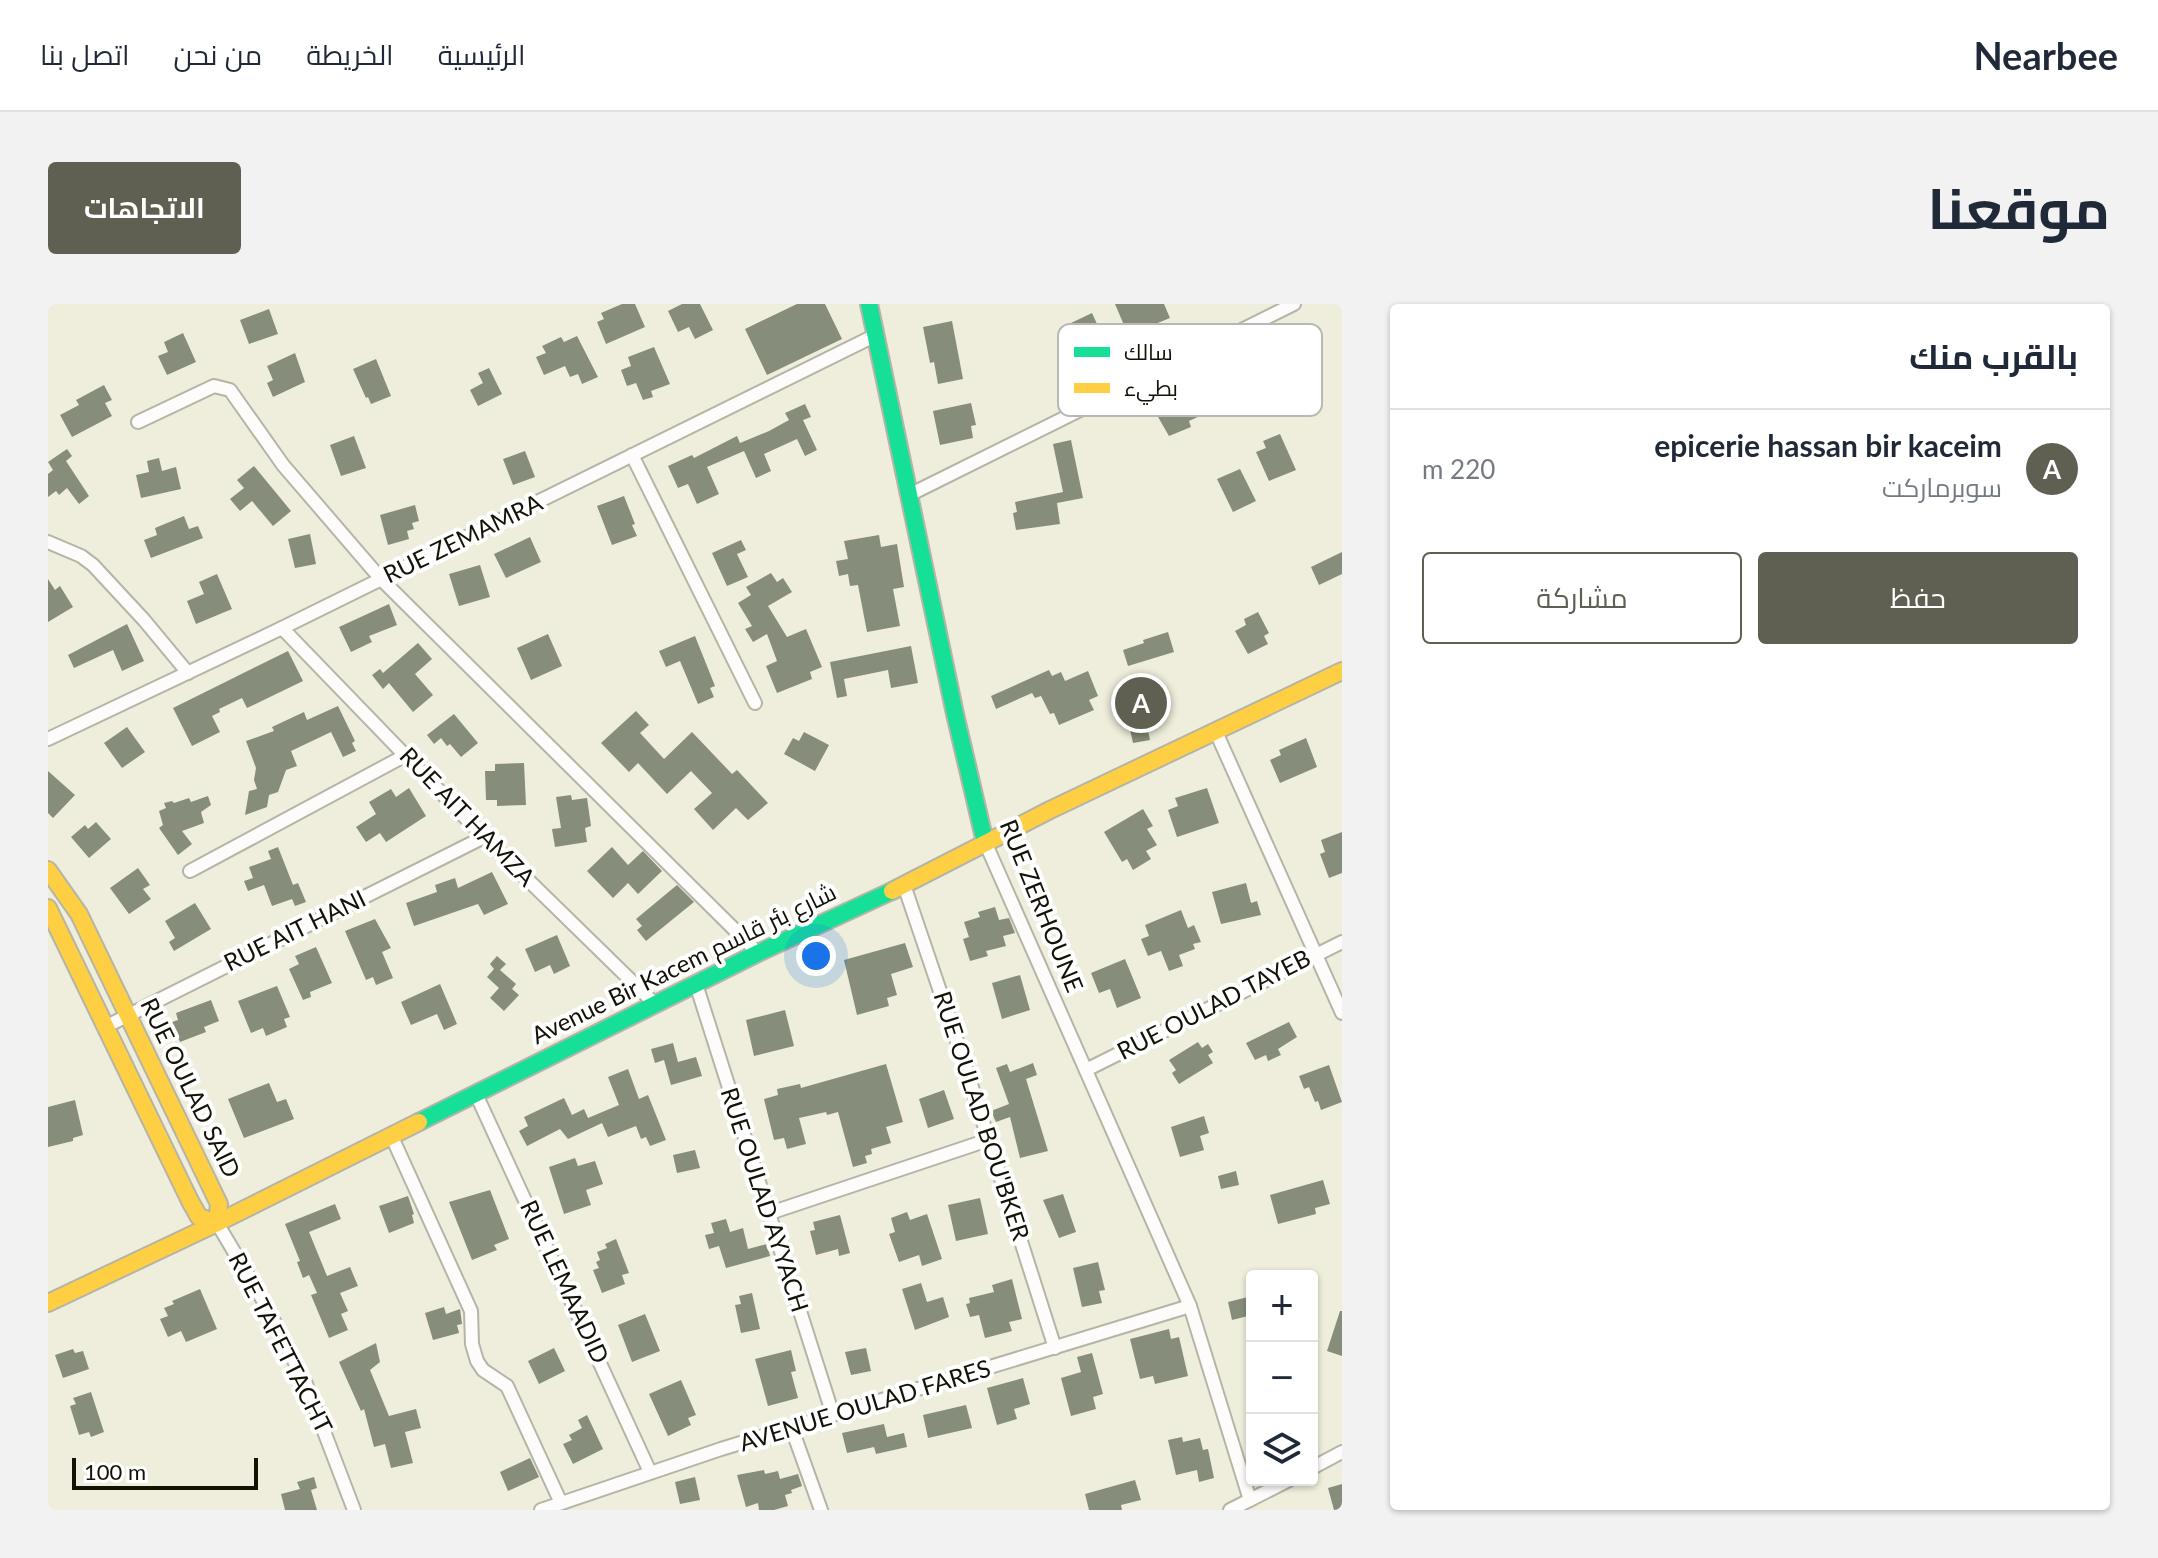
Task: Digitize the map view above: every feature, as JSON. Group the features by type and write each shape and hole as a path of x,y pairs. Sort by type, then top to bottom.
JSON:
{"street":[{"name":"RUE ZERHOUNE","path":"869,304 985,842 1190,1306 1250,1500"},
{"path":"1254,324 1294,304"},
{"name":"RUE ZEMAMRA","path":"48,739 282,628 876,335"},
{"path":"138,422 209,388 225,387 283,465 381,579 758,953"},
{"path":"909,495 1068,416"},
{"path":"632,455 755,703"},
{"path":"48,542 81,556 93,565 188,673"},
{"name":"RUE AIT HAMZA","path":"282,628 484,837 655,1004"},
{"name":"Avenue Bir Kacem شارع بئر قاسم","path":"48,1303 217,1223 758,953 904,885 985,842 1342,671"},
{"path":"1216,732 1342,1013"},
{"path":"190,871 406,755"},
{"name":"RUE AIT HANI","path":"107,1026 484,837"},
{"name":"RUE OULAD SAID","path":"48,870 79,914 219,1204 217,1223 199,1217 48,908"},
{"name":"RUE OULAD BOU'BKER","path":"904,885 945,1002 1055,1348"},
{"name":"RUE OULAD TAYEB","path":"1086,1070 1342,942"},
{"name":"RUE OULAD AYYACH","path":"696,984 833,1415"},
{"name":"RUE LEMAADID","path":"476,1094 650,1472"},
{"path":"391,1135 471,1311 472,1344 477,1361 483,1370 507,1386 561,1503"},
{"path":"767,1214 988,1140"},
{"name":"RUE TAFETTACHT","path":"217,1223 264,1302 306,1384 354,1510"},
{"name":"AVENUE OULAD FARES","path":"541,1510 650,1472 1190,1306"},
{"path":"792,1429 821,1510"},
{"path":"1318,1465 1342,1452"},
{"path":"1230,1510 1277,1486"}],"building":[{"path":"622,304 635,304 645,327 606,344 597,322 604,319 601,313"},
{"path":"682,304 700,304 713,330 695,339 689,327 678,332 668,311"},
{"path":"797,304 825,304 842,339 767,375 745,329"},
{"path":"1115,304 1164,304 1170,318 1155,324 1124,324"},
{"path":"269,309 278,334 249,344 240,320"},
{"path":"1092,313 1097,324 1071,324"},
{"path":"952,321 963,379 938,384 923,327"},
{"path":"183,333 196,362 167,375 158,356 168,352 164,342"},
{"path":"577,336 598,377 582,384 578,374 570,377 565,366 544,375 536,357 546,353 542,346 561,337 564,342"},
{"path":"654,347 670,384 651,391 653,397 643,400 636,383 627,386 621,370 631,366 628,357"},
{"path":"295,353 305,382 273,397 267,383 273,380 267,366"},
{"path":"376,359 391,396 371,404 353,369"},
{"path":"489,368 502,394 478,406 470,390 483,383 478,373"},
{"path":"104,385 112,400 105,403 112,416 72,437 60,415 79,405 76,400"},
{"path":"971,403 976,425 971,426 973,438 940,445 933,411"},
{"path":"805,404 811,417 803,420 817,450 805,456 797,439 764,454 771,471 756,478 744,451 707,467 719,494 697,504 688,484 678,488 668,466 692,455 694,458 737,436 740,443 769,431 789,420 785,413"},
{"path":"1157,416 1200,416 1189,421 1191,427 1169,436"},
{"path":"1280,434 1296,470 1269,481 1256,452 1266,448 1263,441"},
{"path":"354,436 366,468 341,476 330,445"},
{"path":"1071,440 1083,498 1057,503 1060,524 1016,530 1015,502 1063,492 1053,444"},
{"path":"67,449 72,456 66,461 89,496 79,504 67,488 59,495 56,491 48,497 48,474 53,470 48,462"},
{"path":"525,451 535,477 513,485 503,459"},
{"path":"159,458 162,471 176,467 181,489 141,498 136,475 149,472 147,461"},
{"path":"254,466 291,511 273,526 252,501 240,511 230,499 244,488 237,480"},
{"path":"1240,469 1256,501 1233,512 1217,479"},
{"path":"624,496 637,536 612,545 597,506"},
{"path":"415,505 419,521 412,523 414,529 407,531 409,539 388,545 380,515"},
{"path":"184,516 189,529 198,526 203,538 151,558 144,540 157,535 155,528"},
{"path":"310,534 316,564 295,568 288,539"},
{"path":"879,535 881,547 897,544 904,587 893,589 900,626 867,632 858,585 850,586 848,574 839,576 836,561 848,559 844,541"},
{"path":"530,537 541,562 506,578 494,554"},
{"path":"741,540 746,550 737,554 748,577 727,586 712,553"},
{"path":"1342,552 1342,574 1319,585 1311,567"},
{"path":"480,565 490,597 459,606 449,574"},
{"path":"771,573 777,582 783,578 792,592 768,606 787,637 806,629 822,667 810,672 812,679 777,693 766,666 777,661 767,634 753,642 745,629 752,626 738,603 751,595 746,587"},
{"path":"217,574 232,609 196,624 187,601 204,594 199,582"},
{"path":"48,579 55,590 60,586 73,607 48,622"},
{"path":"389,604 397,625 369,636 372,642 351,652 339,627"},
{"path":"1258,612 1269,633 1264,636 1268,644 1248,654 1235,631 1246,625 1244,619"},
{"path":"127,624 144,661 122,671 113,650 74,668 68,655"},
{"path":"1168,632 1174,652 1128,666 1123,650"},
{"path":"548,634 562,666 531,680 517,648"},
{"path":"695,636 715,686 710,688 714,697 698,704 680,661 666,667 659,651"},
{"path":"418,643 432,659 415,674 433,695 413,712 389,683 383,689 372,675 380,669 383,673"},
{"path":"911,646 918,683 891,688 888,670 844,679 847,696 837,698 830,662"},
{"path":"288,651 303,681 247,708 242,698 219,709 220,712 212,716 220,732 192,746 173,708"},
{"path":"1049,670 1052,676 1061,672 1065,681 1088,671 1098,696 1089,700 1094,710 1059,725 1041,696 1035,698 1032,693 996,709 991,696"},
{"path":"1148,683 1154,687 1160,718 1146,721 1150,740 1133,743 1121,689"},
{"path":"338,706 355,741 352,743 356,751 343,757 331,732 291,751 297,766 286,770 278,792 269,795 267,807 245,815 249,791 257,789 254,780 256,768 246,741 274,731 272,727 304,712 307,720"},
{"path":"636,711 649,725 640,733 664,759 692,732 732,774 737,770 768,803 748,820 736,808 713,830 694,809 712,793 691,771 667,794 638,763 629,772 601,743"},
{"path":"454,714 478,743 461,757 441,738 434,744 427,735"},
{"path":"127,727 145,752 122,768 104,743"},
{"path":"804,732 829,745 815,771 784,754 793,738 799,741"},
{"path":"1306,738 1317,767 1280,783 1270,760 1281,755 1279,750"},
{"path":"524,763 526,805 497,806 497,800 486,800 485,771 495,771 495,764"},
{"path":"48,771 75,795 53,818 48,813"},
{"path":"409,788 426,816 386,842 380,833 366,842 356,827 376,814 369,802 391,789 396,797"},
{"path":"1207,788 1219,823 1177,837 1168,810 1178,806 1175,798"},
{"path":"571,795 572,800 587,798 591,826 585,828 587,842 555,847 552,829 561,828 556,797"},
{"path":"208,796 211,805 201,812 204,823 182,831 192,844 178,855 159,828 163,825 159,811 166,808 164,803 189,798 191,802"},
{"path":"1143,809 1153,826 1147,829 1157,845 1146,851 1151,859 1133,870 1127,859 1122,862 1104,832"},
{"path":"96,822 111,839 89,858 71,837 85,825 88,829"},
{"path":"1342,832 1342,873 1329,878 1320,854 1325,852 1321,840"},
{"path":"278,847 293,885 298,883 306,902 295,906 292,899 272,906 264,885 248,891 244,881 253,878 249,867 271,859 268,851"},
{"path":"612,847 628,865 643,851 662,871 638,894 628,883 613,898 587,871"},
{"path":"138,868 150,885 143,889 151,899 129,914 110,888"},
{"path":"492,872 508,904 484,915 478,904 414,926 406,903 437,892 435,885 455,878 458,888"},
{"path":"1246,883 1251,903 1257,901 1261,915 1221,924 1212,892"},
{"path":"677,885 694,902 646,941 637,930 642,926 636,919"},
{"path":"195,903 211,929 174,951 169,942 175,938 165,921"},
{"path":"995,907 999,920 1009,918 1015,933 1003,936 1006,946 986,951 988,956 970,961 963,939 969,937 964,922 980,917 978,912"},
{"path":"1181,910 1188,928 1194,925 1201,942 1193,944 1195,949 1179,955 1183,966 1169,971 1161,951 1148,956 1141,939 1149,936 1145,925"},
{"path":"375,919 391,948 382,952 393,978 376,985 373,977 366,980 345,931"},
{"path":"557,935 570,966 554,974 550,965 535,972 525,949"},
{"path":"905,943 913,967 891,974 897,995 887,998 889,1006 857,1015 844,960"},
{"path":"316,947 332,983 310,992 311,997 303,1000 289,969 299,964 295,956"},
{"path":"497,956 506,964 500,970 516,984 512,989 519,995 504,1011 490,998 499,988 487,977 494,969 490,964"},
{"path":"1125,959 1141,998 1117,1008 1110,989 1099,993 1091,973"},
{"path":"1020,975 1030,1010 1002,1019 992,983"},
{"path":"440,984 457,1024 444,1030 437,1014 411,1025 401,1002"},
{"path":"277,986 290,1017 284,1019 287,1027 266,1036 263,1028 251,1033 238,1001"},
{"path":"211,1000 219,1021 204,1027 206,1032 180,1042 172,1022 178,1020 176,1013"},
{"path":"785,1010 794,1046 754,1056 746,1020"},
{"path":"1289,1022 1297,1037 1278,1049 1281,1055 1268,1061 1266,1055 1255,1060 1246,1043"},
{"path":"1198,1042 1202,1048 1208,1044 1213,1052 1208,1055 1213,1063 1179,1084 1172,1073 1176,1070 1169,1060"},
{"path":"673,1043 678,1062 696,1057 702,1076 671,1085 664,1060 655,1063 651,1049"},
{"path":"1033,1063 1037,1075 1026,1079 1048,1151 1020,1158 1010,1117 996,1122 991,1111 1009,1104 996,1068 1007,1064 1010,1072"},
{"path":"886,1064 903,1122 886,1127 891,1143 871,1149 872,1154 865,1156 867,1163 853,1167 838,1112 799,1118 806,1144 787,1149 784,1138 774,1140 764,1099 778,1095 777,1089 800,1084 801,1088"},
{"path":"1329,1065 1342,1102 1321,1110 1309,1087 1304,1089 1299,1076"},
{"path":"628,1069 639,1099 648,1095 666,1140 650,1146 646,1137 641,1139 636,1126 608,1137 602,1123 568,1139 560,1129 527,1146 519,1131 528,1126 524,1117 564,1098 572,1115 584,1109 588,1118 619,1105 608,1077"},
{"path":"269,1083 277,1102 286,1099 294,1119 244,1138 228,1099"},
{"path":"944,1090 954,1119 928,1128 919,1099"},
{"path":"75,1100 83,1135 73,1138 73,1141 48,1147 48,1107"},
{"path":"1204,1116 1209,1133 1200,1136 1204,1150 1180,1157 1171,1127"},
{"path":"695,1150 700,1168 677,1173 673,1155"},
{"path":"575,1158 578,1166 595,1161 603,1184 586,1190 591,1205 564,1214 549,1167"},
{"path":"1236,1171 1239,1185 1221,1189 1218,1176"},
{"path":"1323,1180 1330,1204 1315,1208 1316,1214 1278,1224 1270,1195"},
{"path":"490,1190 509,1239 494,1245 497,1250 472,1260 449,1202"},
{"path":"1063,1194 1076,1232 1059,1238 1043,1200"},
{"path":"408,1196 414,1223 389,1233 379,1206"},
{"path":"980,1198 988,1234 956,1241 948,1205"},
{"path":"335,1204 341,1219 309,1232 327,1276 350,1267 358,1286 340,1293 348,1311 341,1314 348,1330 329,1338 311,1295 317,1293 309,1275 303,1278 297,1262 300,1261 285,1224"},
{"path":"907,1212 910,1220 927,1214 942,1259 922,1266 919,1255 899,1262 889,1234 895,1232 891,1218"},
{"path":"840,1215 850,1253 839,1256 838,1249 816,1255 810,1231 815,1230 813,1222"},
{"path":"726,1219 730,1232 743,1228 748,1249 767,1244 770,1256 726,1268 719,1246 709,1249 705,1235 714,1233 711,1223"},
{"path":"616,1239 629,1273 622,1275 625,1284 602,1293 593,1270 599,1268 597,1252"},
{"path":"1098,1262 1105,1290 1099,1291 1102,1303 1082,1307 1073,1268"},
{"path":"1012,1279 1022,1319 1009,1322 1012,1331 985,1338 979,1315 970,1317 966,1304 970,1303 969,1298 994,1292 992,1285"},
{"path":"921,1283 927,1302 943,1297 949,1317 915,1330 902,1289"},
{"path":"200,1289 217,1329 186,1342 181,1331 168,1337 160,1319 168,1316 164,1308 174,1304 172,1301"},
{"path":"752,1293 760,1329 741,1333 735,1305 741,1304 739,1296"},
{"path":"1246,1298 1246,1316 1232,1320 1228,1302"},
{"path":"444,1307 446,1314 460,1309 462,1324 457,1325 459,1333 433,1340 425,1313"},
{"path":"1342,1311 1342,1356 1327,1351"},
{"path":"645,1314 660,1351 632,1362 618,1325"},
{"path":"1169,1329 1171,1339 1179,1337 1188,1376 1155,1384 1153,1376 1140,1379 1130,1339"},
{"path":"376,1343 380,1362 370,1370 389,1416 416,1409 421,1428 405,1432 413,1463 391,1468 385,1444 374,1447 364,1409 361,1411 339,1362"},
{"path":"554,1348 565,1371 539,1384 528,1361"},
{"path":"866,1348 871,1371 851,1375 845,1352"},
{"path":"73,1349 75,1353 83,1351 89,1369 63,1378 55,1355"},
{"path":"791,1350 796,1371 791,1372 798,1398 768,1406 755,1359"},
{"path":"1092,1353 1103,1394 1093,1397 1096,1409 1071,1416 1061,1378 1081,1372 1077,1357"},
{"path":"1023,1378 1030,1404 1014,1409 1017,1419 997,1425 987,1388"},
{"path":"681,1380 696,1415 688,1418 691,1425 668,1436 649,1394"},
{"path":"91,1392 104,1432 91,1437 89,1432 79,1435 70,1406 76,1404 73,1398"},
{"path":"966,1405 972,1428 928,1438 923,1415"},
{"path":"587,1415 603,1449 573,1464 563,1444 572,1440 569,1435 582,1428 578,1420"},
{"path":"884,1424 887,1437 904,1433 907,1447 876,1454 874,1447 847,1453 842,1433"},
{"path":"1182,1437 1183,1442 1200,1438 1203,1450 1208,1449 1214,1478 1199,1482 1197,1470 1176,1475 1168,1440"},
{"path":"530,1458 539,1477 508,1491 500,1472"},
{"path":"764,1470 765,1474 778,1471 780,1479 798,1474 802,1486 785,1495 788,1506 759,1510 758,1503 746,1507 737,1475"},
{"path":"314,1477 317,1488 311,1490 317,1510 285,1510 281,1494 300,1489 297,1482"},
{"path":"695,1477 700,1500 680,1504 675,1482"},
{"path":"1135,1480 1141,1500 1121,1505 1122,1510 1089,1510 1085,1494"},
{"path":"1342,1484 1342,1510 1334,1510 1328,1488"}],"traffic: fast":[{"path":"869,304 985,842"},
{"path":"419,1122 758,953 892,891"}],"traffic: slow":[{"path":"892,891 1050,810 1342,671"},
{"path":"48,870 79,914 219,1204 217,1223 199,1217 190,1201 48,908"},
{"path":"48,1303 419,1122"}],"place":[{"name":"epicerie hassan bir kaceim","path":"1141,703"}]}
